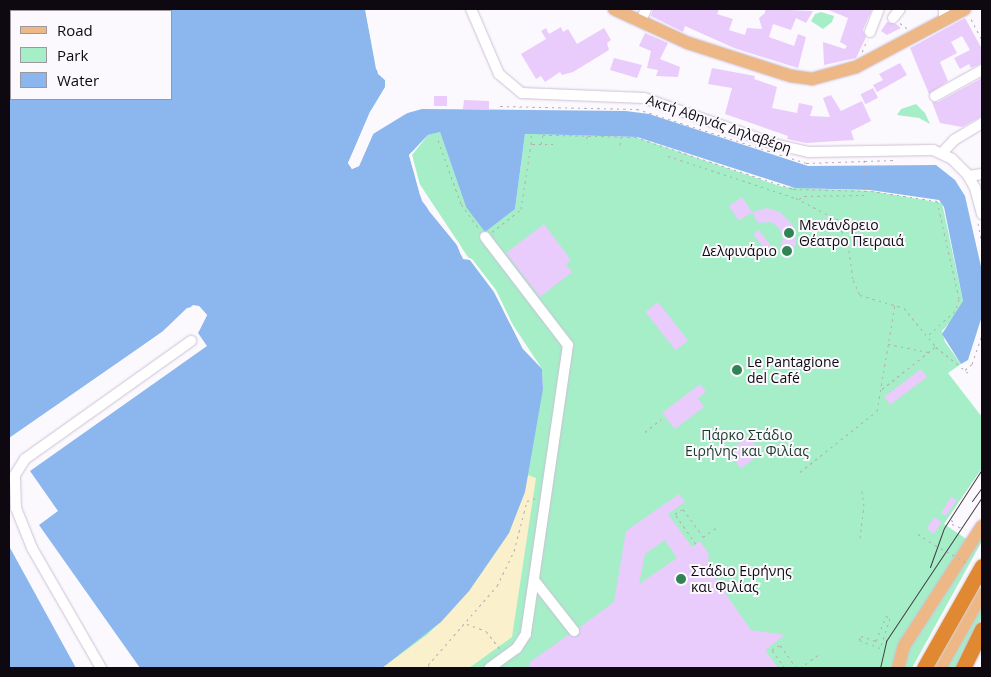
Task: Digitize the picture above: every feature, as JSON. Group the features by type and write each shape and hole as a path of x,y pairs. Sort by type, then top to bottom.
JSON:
{"highway":[{"path":"924,668 978,567"},
{"path":"963,667 982,628"}],"main road":[{"path":"614,9 688,43 796,77 828,77 856,67 944,14 965,9"},
{"path":"898,668 904,646 982,526"},
{"path":"940,668 982,594"}],"street":[{"name":"Ακτή Αθηνάς Δηλαβέρη","path":"470,9 496,70 510,87 532,96 644,98 774,144 808,152 921,148 942,153 969,176"},
{"path":"641,21 646,9"},
{"path":"870,32 879,9"},
{"path":"892,18 900,9"},
{"path":"936,96 982,70"},
{"path":"942,153 954,140 982,123"},
{"path":"980,216 969,176 982,174"},
{"path":"485,238 568,344 524,639 489,668"},
{"path":"101,668 32,548 16,508 15,475 25,459 191,341"},
{"path":"534,580 574,631"}],"path":[{"path":"965,9 982,40"},
{"path":"856,67 870,32"},
{"path":"500,106 637,109 789,159 816,164 895,160"},
{"path":"438,140 461,204 485,238 521,209 531,144 532,108"},
{"path":"587,135 587,143"},
{"path":"541,144 543,136 621,136 644,140 793,189 866,191 933,200 940,204 959,299 955,311 927,336"},
{"path":"620,145 621,136"},
{"path":"531,144 553,144"},
{"path":"680,160 682,152"},
{"path":"668,156 798,200 836,219 868,225"},
{"path":"865,163 866,191"},
{"path":"798,200 804,196 864,195"},
{"path":"980,216 982,244"},
{"path":"836,219 848,244 855,288 865,297 896,305 910,312 936,347 971,375"},
{"path":"800,472 877,411 896,305"},
{"path":"965,371 972,364 982,335"},
{"path":"888,344 929,352"},
{"path":"881,390 936,347"},
{"path":"645,432 661,419"},
{"path":"860,538 864,506 862,490"},
{"path":"430,668 428,665 466,624 500,581 518,538 527,501 537,498"},
{"path":"696,544 675,514 683,509 703,537 716,528"},
{"path":"951,520 956,523"},
{"path":"952,524 964,529"},
{"path":"918,535 978,567"},
{"path":"886,616 890,618 880,648 859,640 861,636 876,641 886,616"},
{"path":"466,624 486,631 500,649"},
{"path":"785,668 772,650 780,645 798,668 818,655"}],"green space":[{"path":"821,12 834,16 832,22 823,29 811,21 815,14"},
{"path":"916,104 925,113 930,124 919,118 897,115 901,109"},
{"name":"Πάρκο Στάδιο Ειρήνης και Φιλίας","path":"440,132 466,207 515,209 525,134 635,137 783,187 871,191 942,203 963,301 958,313 942,331 945,342 961,364 948,373 982,417 982,468 944,524 968,540 895,668 382,668 543,389 542,369 413,174 412,151 428,135"},
{"path":"982,534 982,541 912,668 902,668 904,654"},
{"path":"982,604 982,617 957,668 946,668"}],"sand":[{"path":"528,475 536,478 512,637 469,668 382,668 428,634 469,591 509,533"}],"water":[{"path":"9,9 365,9 376,69 385,80 385,87 370,112 348,163 352,169 359,166 374,132 404,114 422,109 626,111 649,114 808,166 936,165 955,180 965,196 982,271 982,316 968,360 961,364 942,334 963,301 944,207 939,200 870,190 795,188 637,137 525,134 515,209 485,232 466,207 440,132 428,135 409,155 420,195 429,211 457,245 461,255 470,260 494,292 523,349 542,369 543,389 525,492 509,533 469,591 441,622 382,668 140,668 39,525 58,511 30,471 207,346 198,333 207,315 199,306 187,308 162,332 9,438"},
{"path":"9,546 76,668 9,668"}],"pier":[{"path":"365,9 377,47 379,68 387,79 388,88 372,113 351,163 352,166 356,165 372,131 403,112 409,112 373,134 359,166 352,169 348,163 370,112 385,91 385,80 378,74"},
{"path":"428,135 412,155 424,200 459,243 464,256 472,259 496,290 521,342 530,352 523,349 494,292 470,260 463,259 457,245 422,201 409,155"},
{"path":"193,305 199,306 207,315 198,333 204,315 193,308 163,334 9,440 162,332"}],"building":[{"path":"653,9 719,9 717,14 733,19 729,30 745,35 747,28 762,29 759,18 765,13 765,9 813,11 806,23 796,18 791,30 773,24 769,37 794,46 798,34 806,37 798,68 734,48 685,26 683,32 651,16"},
{"path":"826,9 872,9 863,30 866,37 856,58 824,65 823,42 845,49 847,46 840,42 848,18"},
{"path":"965,18 982,49 982,63 971,68 969,64 960,69 954,58 970,50 962,36 951,42 957,53 940,62 948,81 929,94 910,48"},
{"path":"887,22 896,24 901,28 887,35 881,31"},
{"path":"561,27 563,32 568,29 577,44 604,28 611,40 607,43 609,50 573,72 562,75 560,72 545,82 541,76 536,79 521,54 546,39 541,31 546,28 549,34"},
{"path":"645,33 668,43 660,59 680,67 678,77 656,76 658,70 647,68 651,51 639,46"},
{"path":"614,58 642,65 637,78 610,70"},
{"path":"900,63 907,75 877,92 873,85 883,80 879,74"},
{"path":"712,68 755,76 754,79 777,87 772,108 797,113 799,103 813,106 810,116 830,117 823,98 831,95 841,111 862,101 871,121 851,131 854,140 806,143 787,139 788,136 725,114 732,88 708,84"},
{"path":"982,78 982,116 962,127 940,123 932,102 938,102"},
{"path":"873,88 878,98 866,104 861,94"},
{"path":"434,96 447,96 447,106 434,106"},
{"path":"464,100 489,101 489,109 463,109"},
{"path":"742,197 752,212 739,221 729,206"},
{"name":"Μενάνδρειο Θέατρο Πειραιά","path":"767,208 780,212 793,225 796,244 788,259 780,252 783,238 779,228 771,222 758,223 752,212"},
{"path":"544,224 571,260 566,264 572,272 540,297 506,253"},
{"path":"759,230 774,250 768,254 753,234"},
{"path":"658,302 688,341 676,350 645,312"},
{"path":"921,369 927,377 890,405 884,397"},
{"path":"700,384 706,392 698,398 704,407 675,429 662,413"},
{"path":"749,436 762,453 741,468 728,452"},
{"name":"Στάδιο Ειρήνης και Φιλίας","path":"679,494 685,502 668,514 692,547 700,541 709,554 707,567 751,630 785,635 765,650 778,668 529,668 530,662 568,635 578,637 580,627 614,602 626,531","holes":["665,540 677,558 639,584 645,554"]},
{"path":"951,497 957,500 946,516 941,513"},
{"path":"934,517 942,522 934,534 927,529"}],"tram line":[{"path":"930,567 944,528 982,469"},
{"path":"972,501 982,487"},
{"path":"880,668 886,641 982,497"}],"place":[{"name":"Μενάνδρειο Θέατρο Πειραιά","path":"789,233"},
{"name":"Δελφινάριο","path":"787,251"},
{"name":"Le Pantagione del Café","path":"737,370"},
{"name":"Στάδιο Ειρήνης και Φιλίας","path":"681,579"}]}
